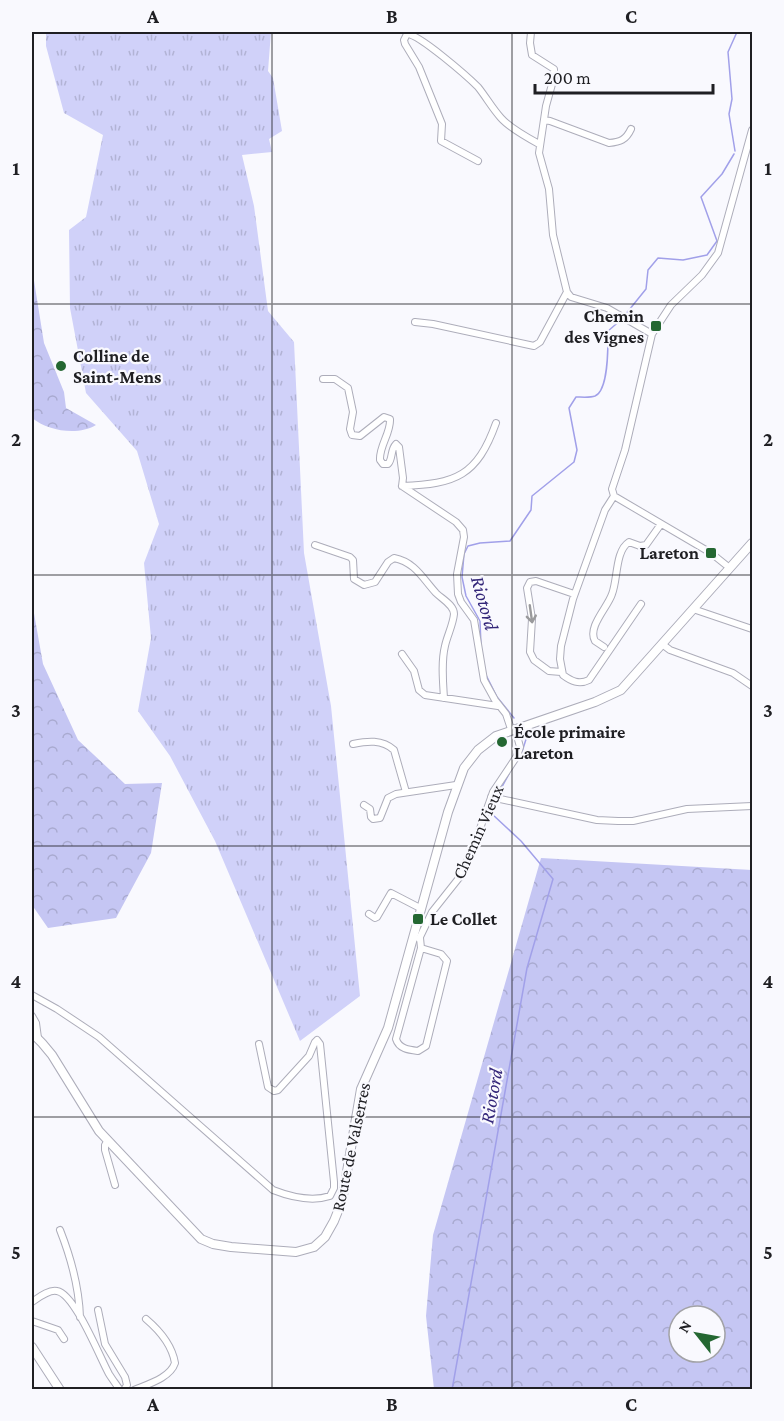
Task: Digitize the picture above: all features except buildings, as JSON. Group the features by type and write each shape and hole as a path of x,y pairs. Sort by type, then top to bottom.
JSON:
{"street":[{"path":"531,32 532,55 554,69 539,153 549,189 553,235 567,292 572,297 607,308 652,334"},
{"path":"478,160 441,141 442,124 419,67 405,44 407,34 412,34 421,40 465,75 479,88 507,124 539,144"},
{"path":"544,120 609,143 626,138 631,129"},
{"path":"729,566 614,495 612,489 625,450 652,334 671,305 702,275 718,253 753,130"},
{"path":"415,322 534,346 540,342 567,292"},
{"path":"323,379 335,379 348,388 353,412 350,429 352,435 360,436 384,417 390,419 391,424 380,451 380,460 383,464 388,464 392,447 396,444 399,447 402,486"},
{"path":"402,486 437,484 460,475 483,454 496,423"},
{"path":"402,486 456,522 463,530 464,537 457,574 460,603 474,620 484,680 513,729"},
{"path":"614,495 605,510 574,594 561,646 561,672 565,677 574,682 589,680 641,604"},
{"path":"604,647 594,639 593,633 612,596 618,563 625,545 629,542 646,545 662,524"},
{"path":"693,609 753,541"},
{"path":"315,545 350,557 353,560 354,579 364,585 375,582 388,562 394,558 401,559 422,574 436,593 452,608 454,614 444,648 444,698"},
{"path":"693,609 714,588 729,566"},
{"path":"561,672 549,671 534,660 530,652 532,619 527,588 530,582 536,580 574,594"},
{"path":"693,609 753,629"},
{"name":"Route de Valserres","path":"34,1036 52,1055 91,1119 108,1140 189,1227 207,1242 231,1247 296,1252 314,1247 325,1237 339,1210 361,1089 388,1028 419,928 420,908 448,812 464,768 487,741 513,729 615,694 693,609"},
{"path":"662,644 670,650 733,673 753,686"},
{"path":"402,654 414,671 419,690 425,694 499,706"},
{"name":"Chemin Vieux","path":"419,928 459,878 494,797 517,756 520,747 513,729"},
{"path":"353,744 367,741 390,746 394,750 406,792"},
{"path":"364,805 370,809 370,817 381,818 388,798 406,792 456,785"},
{"path":"494,797 597,820 618,821 633,821 687,809 753,807"},
{"path":"369,914 377,917 391,893 420,908"},
{"path":"416,938 421,948 396,1039 403,1048 418,1051 426,1046 447,961 441,954 421,948"},
{"path":"32,995 99,1037 273,1190 311,1199 330,1196 334,1182 320,1044 318,1040 315,1042 306,1061 274,1091 268,1087 259,1044"},
{"path":"32,1016 36,1023 34,1036"},
{"path":"108,1140 105,1150 115,1185"},
{"path":"60,1230 74,1269 80,1301 80,1317"},
{"path":"32,1302 57,1290 65,1294 92,1336 109,1374 122,1389 126,1385 125,1377 105,1344 98,1310"},
{"path":"134,1389 152,1383 169,1373 175,1363 169,1346 146,1319"},
{"path":"32,1321 58,1330 64,1339"},
{"path":"32,1347 60,1389"}],"green space":[{"path":"46,32 271,32 268,71 273,78 282,131 269,139 272,152 242,155 254,206 268,311 294,342 304,553 331,706 360,996 300,1041 215,841 170,756 138,711 151,638 144,563 159,524 137,451 86,393 70,308 69,230 86,217 103,135 64,113 46,46"},
{"path":"32,268 44,343 64,392 66,408 96,425 89,428 72,431 55,429 32,418"},
{"path":"32,602 43,664 78,740 125,784 162,783 151,853 116,918 48,928 32,905"},
{"path":"541,858 752,870 752,1389 434,1389 426,1316 433,1235"}],"waterway":[{"name":"Riotord","path":"735,151 729,114 732,99 728,52 737,32"},
{"name":"Riotord","path":"625,315 646,289 648,270 658,258 683,260 707,255 717,241 701,197 722,174 734,154"},
{"name":"Riotord","path":"481,646 480,621 466,596 462,577 464,554 468,546 510,541 531,510 532,496 574,462 577,450 569,408 576,397 593,397 600,392 607,366 608,331 622,319"},
{"name":"Riotord","path":"486,675 497,697 514,718"},
{"name":"Riotord","path":"521,755 528,733"},
{"name":"Riotord","path":"497,796 509,774"},
{"name":"Riotord","path":"452,1390 527,968 553,879 521,841 492,814 495,801"}],"place":[{"name":"Chemin des Vignes","path":"656,326"},
{"name":"Colline de Saint-Mens","path":"61,366"},
{"name":"Lareton","path":"711,553"},
{"name":"École primaire Lareton","path":"502,742"},
{"name":"Le Collet","path":"418,919"}]}
